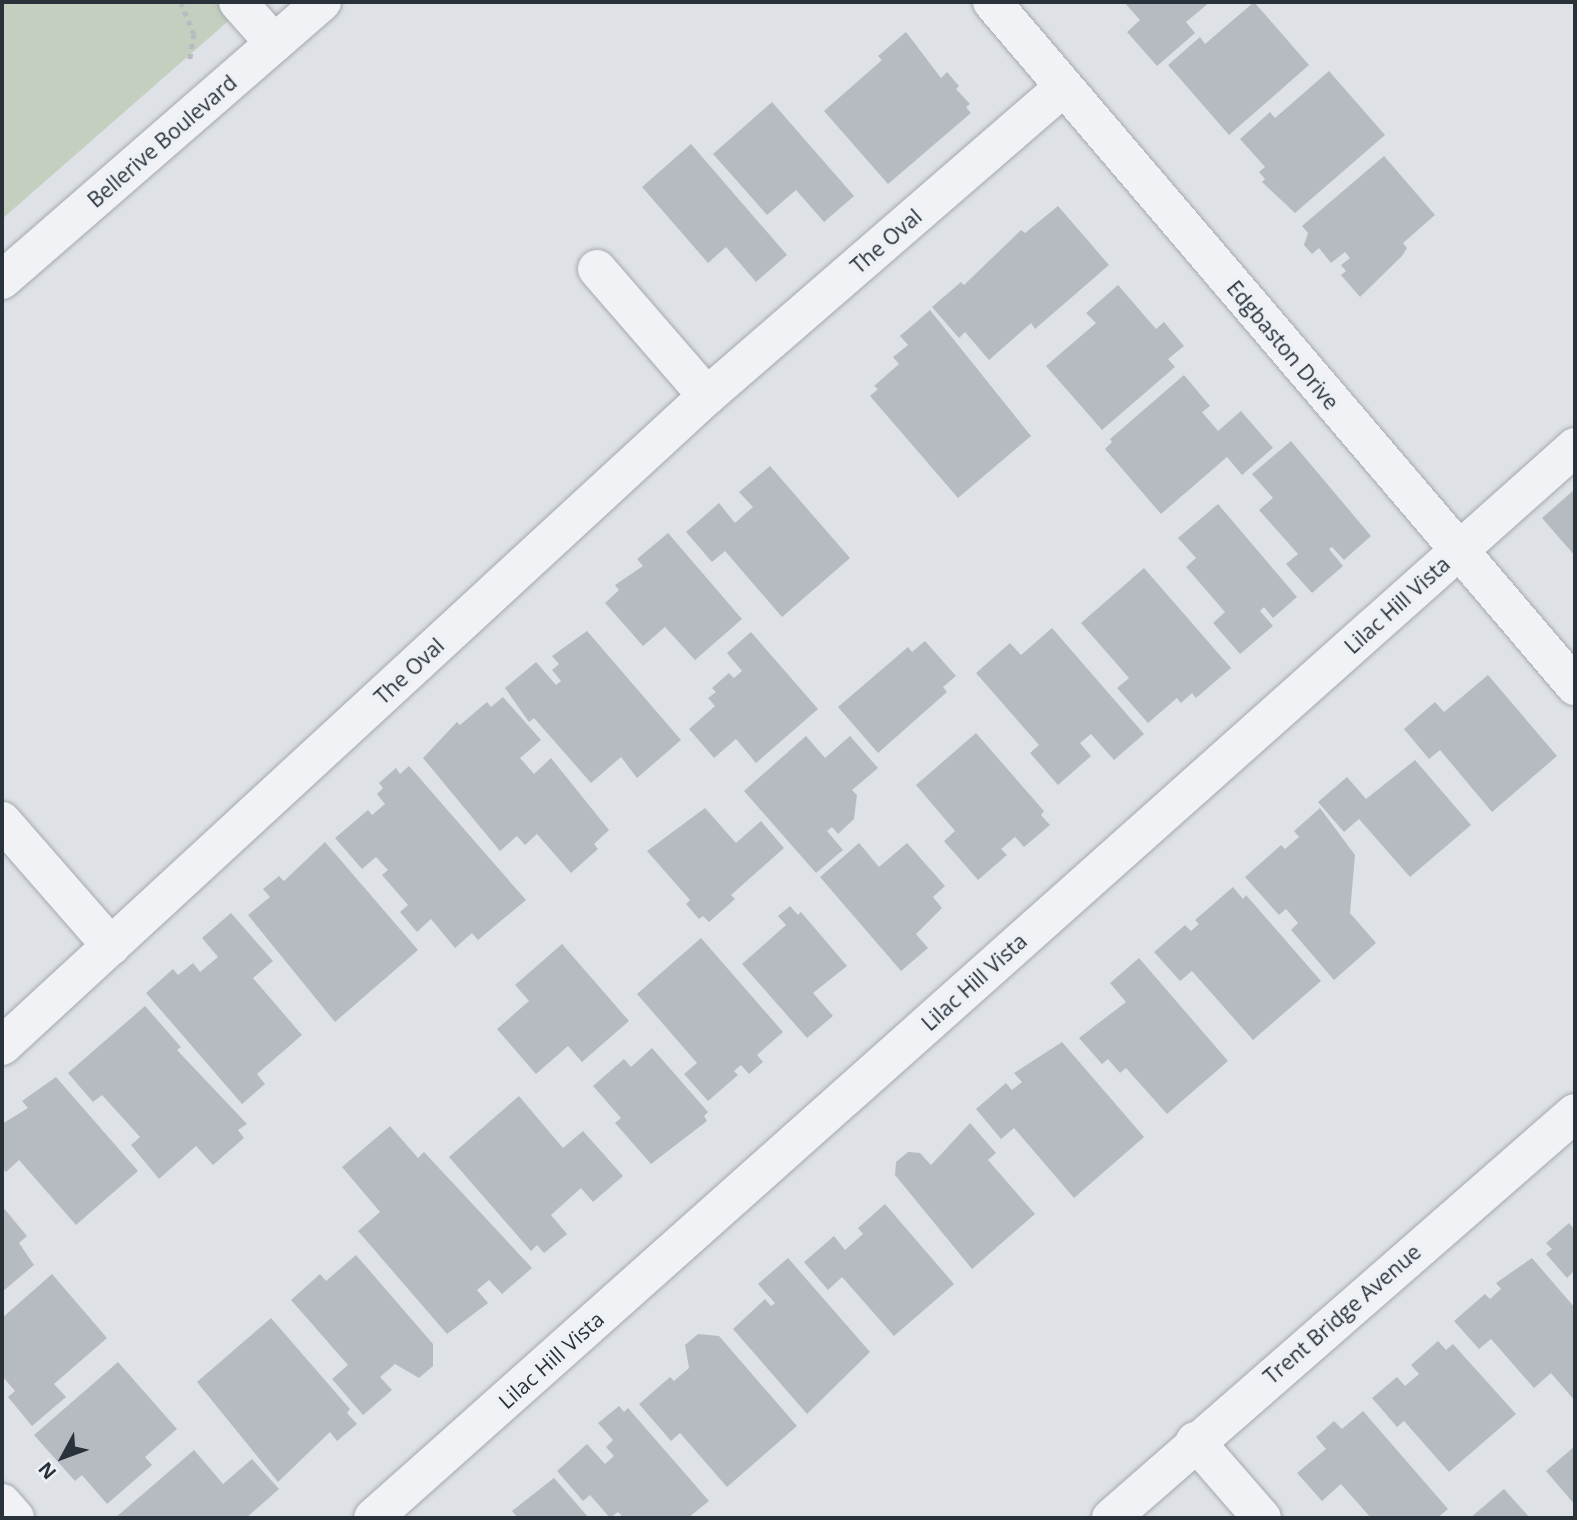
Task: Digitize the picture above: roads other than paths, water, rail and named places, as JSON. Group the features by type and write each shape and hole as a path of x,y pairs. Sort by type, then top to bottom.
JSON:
{"street":[{"path":"239,2 274,43"},
{"name":"Bellerive Boulevard","path":"2,280 322,2"},
{"name":"Edgbaston Drive","path":"992,2 1575,687"},
{"name":"The Oval","path":"2,1046 707,396 1064,87"},
{"path":"597,269 707,396"},
{"name":"Lilac Hill Vista","path":"373,1518 1575,447"},
{"path":"2,821 111,946"},
{"name":"Trent Bridge Avenue","path":"1111,1518 1195,1441 1575,1113"},
{"path":"1195,1441 1262,1518"},
{"path":"2,1503 15,1518"}]}
